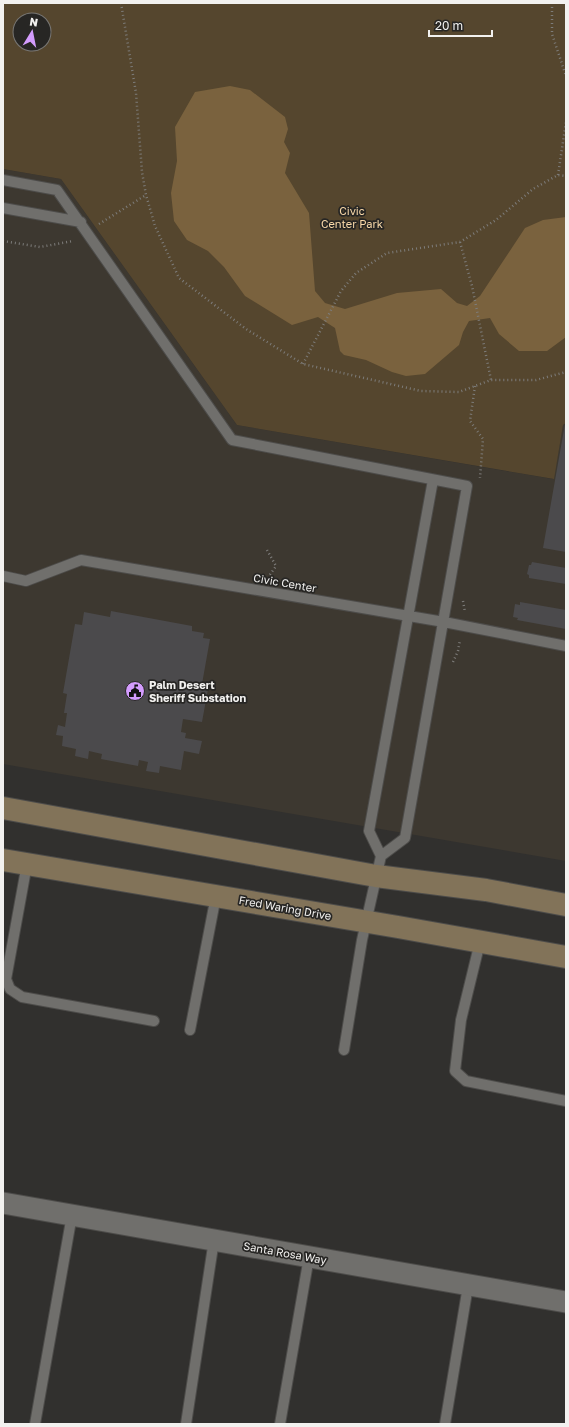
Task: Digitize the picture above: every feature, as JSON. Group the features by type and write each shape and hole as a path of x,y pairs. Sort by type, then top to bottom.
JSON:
{"main road":[{"path":"3,808 378,866 486,890 566,905"},
{"name":"Fred Waring Drive","path":"3,860 566,957"}],"street":[{"name":"Santa Rosa Way","path":"3,1203 468,1286 566,1302"}],"lane":[{"path":"3,180 58,190 232,440 467,486 405,838 378,866"},
{"path":"3,208 81,222"},
{"path":"344,1050 366,922 378,866 369,831 407,615 433,480"},
{"name":"Civic Center","path":"3,576 26,581 81,560 407,615 566,646"},
{"path":"27,864 6,979 10,989 22,997 154,1021"},
{"path":"190,1030 216,896"},
{"path":"480,942 461,1020 455,1072 466,1081 566,1101"},
{"path":"35,1424 72,1215"},
{"path":"186,1424 214,1240"},
{"path":"280,1424 309,1257"},
{"path":"445,1424 468,1286"}],"path":[{"path":"121,3 136,93 142,172 146,195 155,226 179,278 246,329 303,364 421,391 459,392 491,380 536,380 566,372"},
{"path":"552,3 552,34 566,76"},
{"path":"558,175 566,122"},
{"path":"303,364 340,291 356,273 387,253 460,242 496,220 533,189 558,175 566,176"},
{"path":"460,242 472,286 491,380"},
{"path":"470,420 475,386"}],"shaded area":[{"path":"230,86 250,90 285,117 288,129 284,142 290,153 285,173 309,213 315,291 325,303 345,309 397,293 441,289 457,303 467,306 480,296 525,228 543,220 566,217 566,337 547,351 519,351 499,334 490,318 469,321 463,332 459,345 425,374 406,376 392,372 366,360 344,355 340,351 335,328 318,317 292,325 245,296 224,267 208,251 187,240 174,221 171,193 177,161 175,127 195,92"},
{"path":"3,169 61,179 237,425 553,479 563,425 566,423 566,861 3,764"}],"green space":[{"name":"Civic Center Park","path":"3,3 566,3 566,423 563,425 554,479 237,425 61,179 3,169"}],"building":[{"path":"566,424 566,552 543,548"},
{"path":"532,562 566,568 566,584 529,578 529,575 527,574 529,565 531,565"},
{"path":"520,602 566,610 566,629 517,620 518,618 513,617 515,604 520,605"},
{"name":"Palm Desert Sheriff Substation","path":"111,611 192,626 192,631 204,633 203,638 210,639 202,684 195,683 195,687 208,689 202,722 183,719 181,732 186,733 185,738 202,741 199,754 184,751 181,770 160,766 159,773 146,771 148,762 139,760 138,766 101,759 102,754 89,751 88,759 75,756 76,749 62,746 63,736 56,735 58,725 65,727 67,713 64,713 67,694 63,693 75,624 82,625 84,612 110,617"}],"place":[{"name":"Palm Desert Sheriff Substation","path":"135,691"}]}
